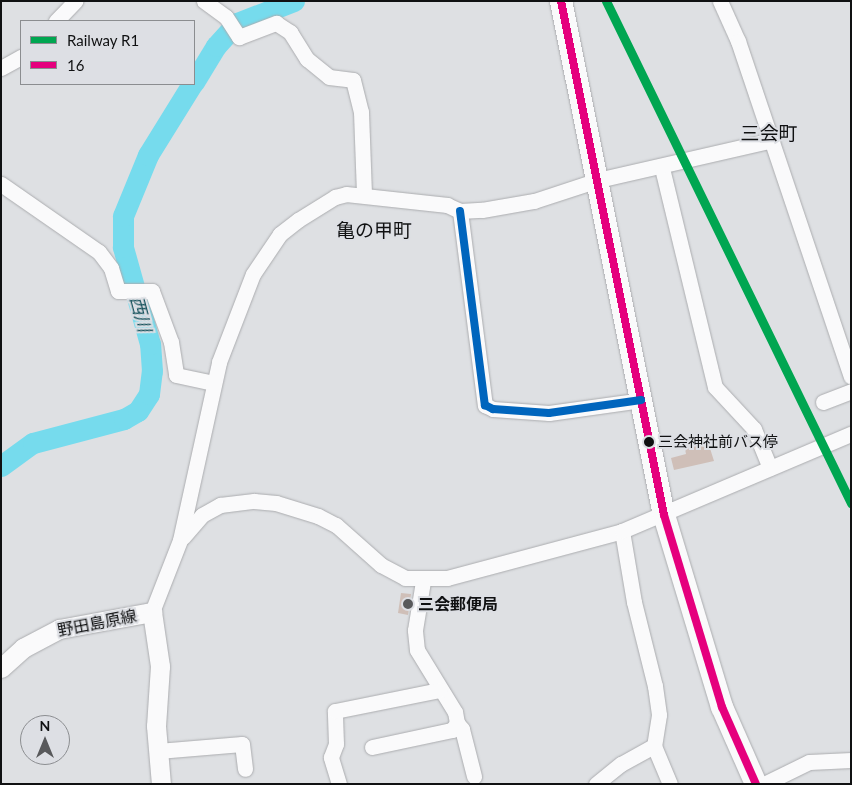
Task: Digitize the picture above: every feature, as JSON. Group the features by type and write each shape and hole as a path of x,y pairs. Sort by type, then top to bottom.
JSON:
{"highway":[{"path":"561,1 664,515 722,707 756,784"}],"main road":[{"name":"野田島原線","path":"1,668 23,648 59,629 152,612 160,666 156,726 161,784"}],"street":[{"path":"57,20 75,1"},
{"path":"204,1 226,17 239,37 276,23 290,32 308,60 329,77 353,80 361,112 364,195"},
{"path":"720,1 738,41 851,377"},
{"path":"1,68 20,58"},
{"path":"152,612 180,540 214,383 253,274 264,254 280,234 298,220 335,197 364,195 447,206 460,211 534,200 598,180 662,168 772,140"},
{"path":"662,168 715,387 754,429 770,468"},
{"path":"1,184 99,252 111,268 118,291 152,291 171,342 176,374 214,383"},
{"path":"460,211 485,405 493,409 549,413 641,400"},
{"path":"823,402 851,391"},
{"path":"180,540 202,515 220,505 254,501 276,503 318,516 336,525 393,573 423,581 455,576 622,531 664,515 851,434"},
{"path":"622,531 634,602 655,686 659,715 654,746 670,784"},
{"path":"423,581 415,630 416,650 439,690 455,712 457,723 462,729 474,776"},
{"path":"339,784 331,757 336,744 335,711 439,690"},
{"path":"372,747 452,730 457,723"},
{"path":"158,752 242,744 245,769"},
{"path":"596,784 621,764 654,746"},
{"path":"764,784 809,762 851,760"}],"building":[{"path":"708,442 714,461 674,470 671,458 686,454 685,449"},
{"name":"三会郵便局","path":"401,593 411,594 408,615 398,613"}],"waterway":[{"name":"西川","path":"195,80 216,46 237,23 294,1"},
{"name":"西川","path":"1,466 33,443 124,419 138,411 149,394 152,371 150,344 123,247 123,216 148,155 191,85"}],"rail line":[{"name":"R1","path":"606,1 851,503"}],"transit line":[{"name":"16","path":"561,1 664,515 722,707 756,784"},
{"path":"460,211 485,405 493,409 549,413 641,400"}],"place":[{"name":"三会神社前バス停","path":"649,442"},
{"name":"三会郵便局","path":"408,604"}],"district":[{"name":"三会町","path":"769,133"},
{"name":"亀の甲町","path":"374,230"}]}
